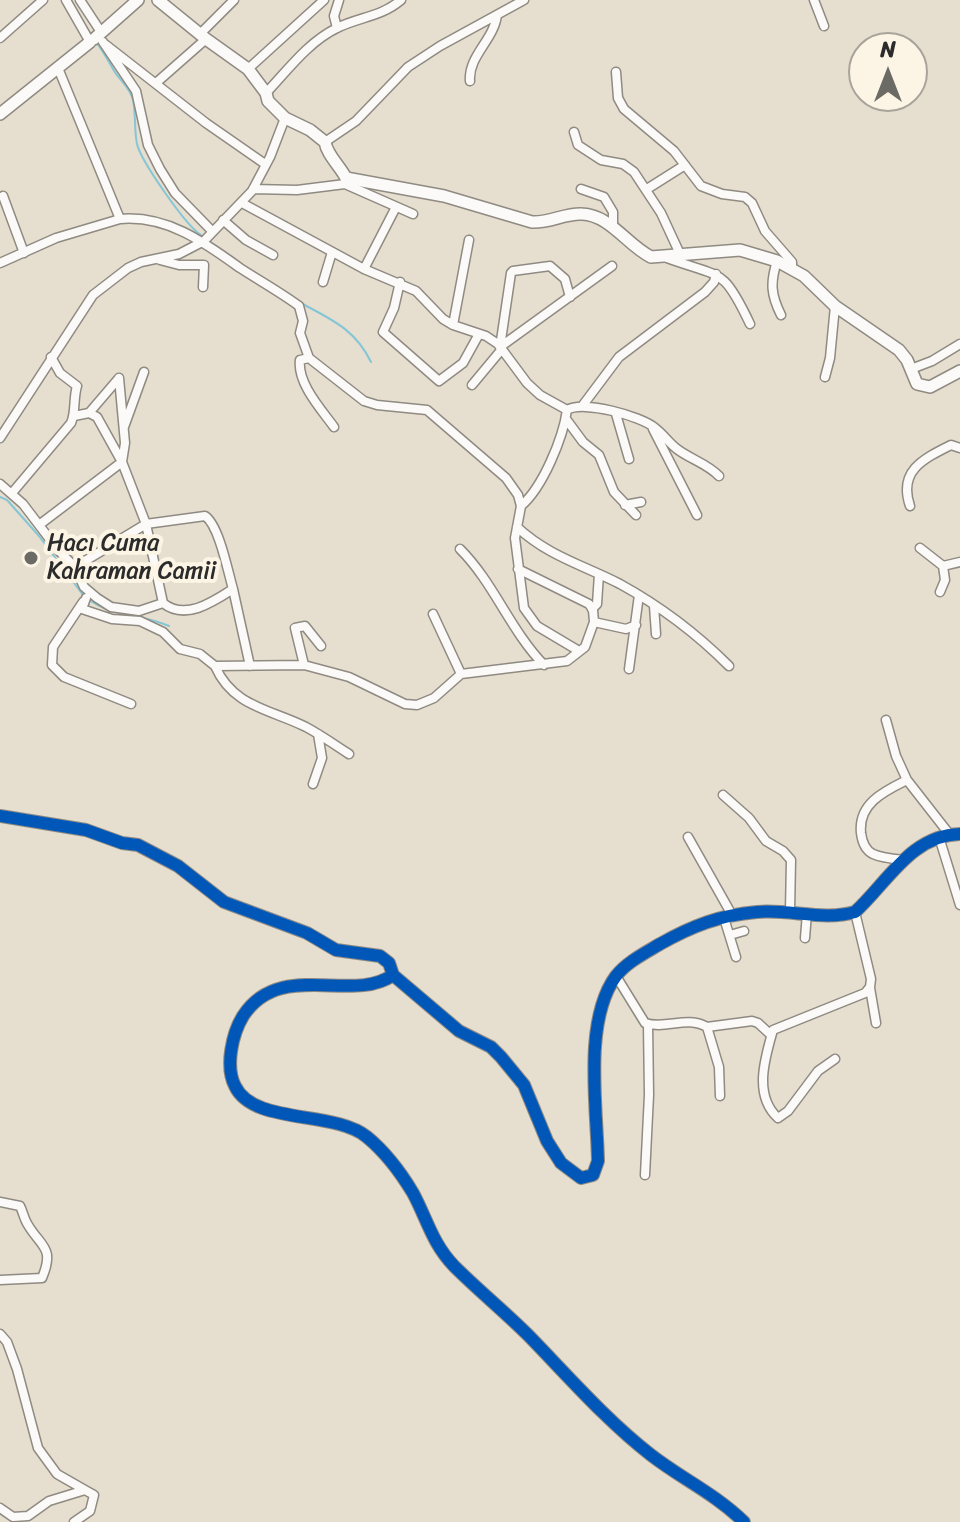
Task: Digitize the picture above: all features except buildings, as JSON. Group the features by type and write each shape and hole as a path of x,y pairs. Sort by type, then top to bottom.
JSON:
{"street":[{"path":"0,38 43,0"},
{"path":"66,0 136,91 148,145 175,193 212,231"},
{"path":"80,0 97,38 206,123 265,164"},
{"path":"0,114 97,38 138,0"},
{"path":"158,0 248,69 266,93 268,101 285,118 310,130 325,142 326,149 340,164 345,181 413,214"},
{"path":"156,83 203,37 234,0"},
{"path":"248,69 324,0"},
{"path":"337,28 334,16 339,0"},
{"path":"266,93 305,51 337,28 372,18 397,3 411,0"},
{"path":"814,0 824,26"},
{"path":"325,142 364,113 408,67 440,46 524,1"},
{"path":"470,81 471,64 490,37 497,15"},
{"path":"58,68 120,219"},
{"path":"616,72 618,98 624,109 667,144 701,186 722,194 745,197 752,203 765,231 792,262 792,269"},
{"path":"0,438 93,295 128,268 179,254 204,241 253,189 285,118"},
{"path":"574,132 578,145 601,160 623,164 634,172 647,189 680,254"},
{"path":"647,189 685,165"},
{"path":"253,189 297,190 345,181 444,196 532,222 545,223 581,214 596,217 651,257 740,250 777,261 804,276 835,306 899,350 917,384 930,387 960,371"},
{"path":"581,189 604,197 613,212 613,227"},
{"path":"3,196 24,253"},
{"path":"242,203 364,269 400,282 416,291 443,319 486,336 501,348 527,383 566,415 583,442 599,455 614,492 636,515"},
{"path":"364,269 396,207"},
{"path":"0,263 56,238 120,219 144,219 167,225 204,241 299,306 303,321 300,333 309,358 364,401 427,410 506,478 518,495 521,506 517,527 518,569 527,617 579,651"},
{"path":"223,220 246,240 273,255"},
{"path":"453,325 469,240"},
{"path":"323,282 332,252"},
{"path":"662,257 716,274 735,293 750,324"},
{"path":"160,260 179,265 204,265 203,287"},
{"path":"777,261 771,285 772,298 781,315"},
{"path":"501,348 513,271 550,266 565,279 570,297"},
{"path":"472,385 501,348 612,266"},
{"path":"583,405 619,357 705,292 714,282 716,274"},
{"path":"400,282 394,308 383,332 439,381 463,363 479,334"},
{"path":"825,377 835,306"},
{"path":"911,369 932,361 960,344"},
{"path":"12,493 74,416 72,405 77,386 60,373 51,357"},
{"path":"309,358 300,360 299,366 309,390 334,427"},
{"path":"124,427 144,372"},
{"path":"39,525 122,462 125,443 119,378 89,413"},
{"path":"521,506 540,482 566,415 571,407 583,405 630,415 652,425 676,448 719,476"},
{"path":"74,416 89,413 97,417 122,462 146,524 163,603"},
{"path":"616,414 629,459"},
{"path":"652,425 697,515"},
{"path":"910,506 905,485 911,473 927,457 951,445 960,448"},
{"path":"0,484 12,493 75,567 87,594 111,607 139,611 163,603 181,611 190,610 233,589"},
{"path":"625,505 641,502"},
{"path":"75,567 146,524 201,515 208,517 233,589 250,666"},
{"path":"517,527 538,546 639,595 703,640 729,666"},
{"path":"920,548 943,566 945,580 940,592"},
{"path":"460,549 494,590 526,647 544,665"},
{"path":"943,566 960,562"},
{"path":"215,666 304,665 349,677 405,704 417,705 434,698 461,674 567,661 585,647 594,622 592,609 584,600 518,569"},
{"path":"592,609 597,604 599,574"},
{"path":"87,594 82,609 112,619 140,621 163,632 180,649 200,654 215,666 222,682 236,696 318,734 349,754"},
{"path":"87,594 53,647 52,665 64,677 131,704"},
{"path":"629,669 639,595"},
{"path":"654,606 656,634"},
{"path":"433,614 461,674"},
{"path":"594,622 626,629 636,625"},
{"path":"304,665 295,628 305,626 321,646"},
{"path":"886,720 896,756 907,780 950,835 960,905"},
{"path":"313,784 322,758 318,734"},
{"path":"904,860 880,856 867,849 861,826 868,805 881,793 907,780"},
{"path":"723,795 749,818 766,841 788,855 792,865 790,911"},
{"path":"0,816 86,830 122,843 138,845 178,866 224,902 307,933 336,950 380,956 389,963 393,975 459,1031 491,1047 501,1057 524,1085 547,1141 561,1163 581,1178 593,1175 598,1161 593,1046 604,1000 616,976 640,954 692,926 728,916 790,911 844,915 855,912 904,860 923,845 950,835"},
{"path":"688,837 728,916 736,957"},
{"path":"855,912 871,979 876,1023"},
{"path":"805,938 807,913"},
{"path":"730,935 744,931"},
{"path":"393,975 381,983 302,985 277,989 262,996 242,1017 233,1044 230,1067 235,1088 251,1102 270,1112 335,1122 365,1135 391,1162 412,1192 438,1248 455,1267 503,1309 651,1455 693,1481 744,1522"},
{"path":"616,976 642,1021 648,1024 692,1021 707,1027 752,1021 771,1035"},
{"path":"835,1059 818,1071 788,1111 778,1118 768,1109 762,1071 773,1030 865,993 870,987"},
{"path":"645,1175 649,1095 648,1024"},
{"path":"707,1027 719,1067 720,1096"},
{"path":"0,1202 20,1206 29,1227 44,1244 46,1254 42,1278 0,1280"},
{"path":"0,1334 6,1340 17,1369 38,1448 57,1474 94,1495 90,1511 74,1522"},
{"path":"0,1508 13,1517 28,1516 49,1501 85,1490"}],"waterway":[{"path":"71,0 84,23"},
{"path":"96,42 132,95 140,152 175,207 201,235"},
{"path":"301,303 350,333 371,362"},
{"path":"0,497 7,500 39,536 83,595"},
{"path":"88,599 107,609 169,626"}],"cycle path":[{"path":"0,816 86,830 122,843 138,845 178,866 224,902 307,933 336,950 380,956 389,963 393,975 376,983 296,986 276,990 258,999 243,1016 233,1041 230,1070 235,1086 244,1098 259,1107 335,1123 367,1137 403,1178 435,1240 454,1266 635,1442 744,1522"},
{"path":"393,975 459,1031 491,1047 501,1057 524,1085 547,1141 561,1163 581,1178 593,1175 598,1161 594,1066 599,1016 606,995 625,966 683,932 731,916 757,912 832,915 855,912 914,851 943,836 960,834"}],"place":[{"name":"Hacı Cuma Kahraman Camii","path":"31,558"}]}
